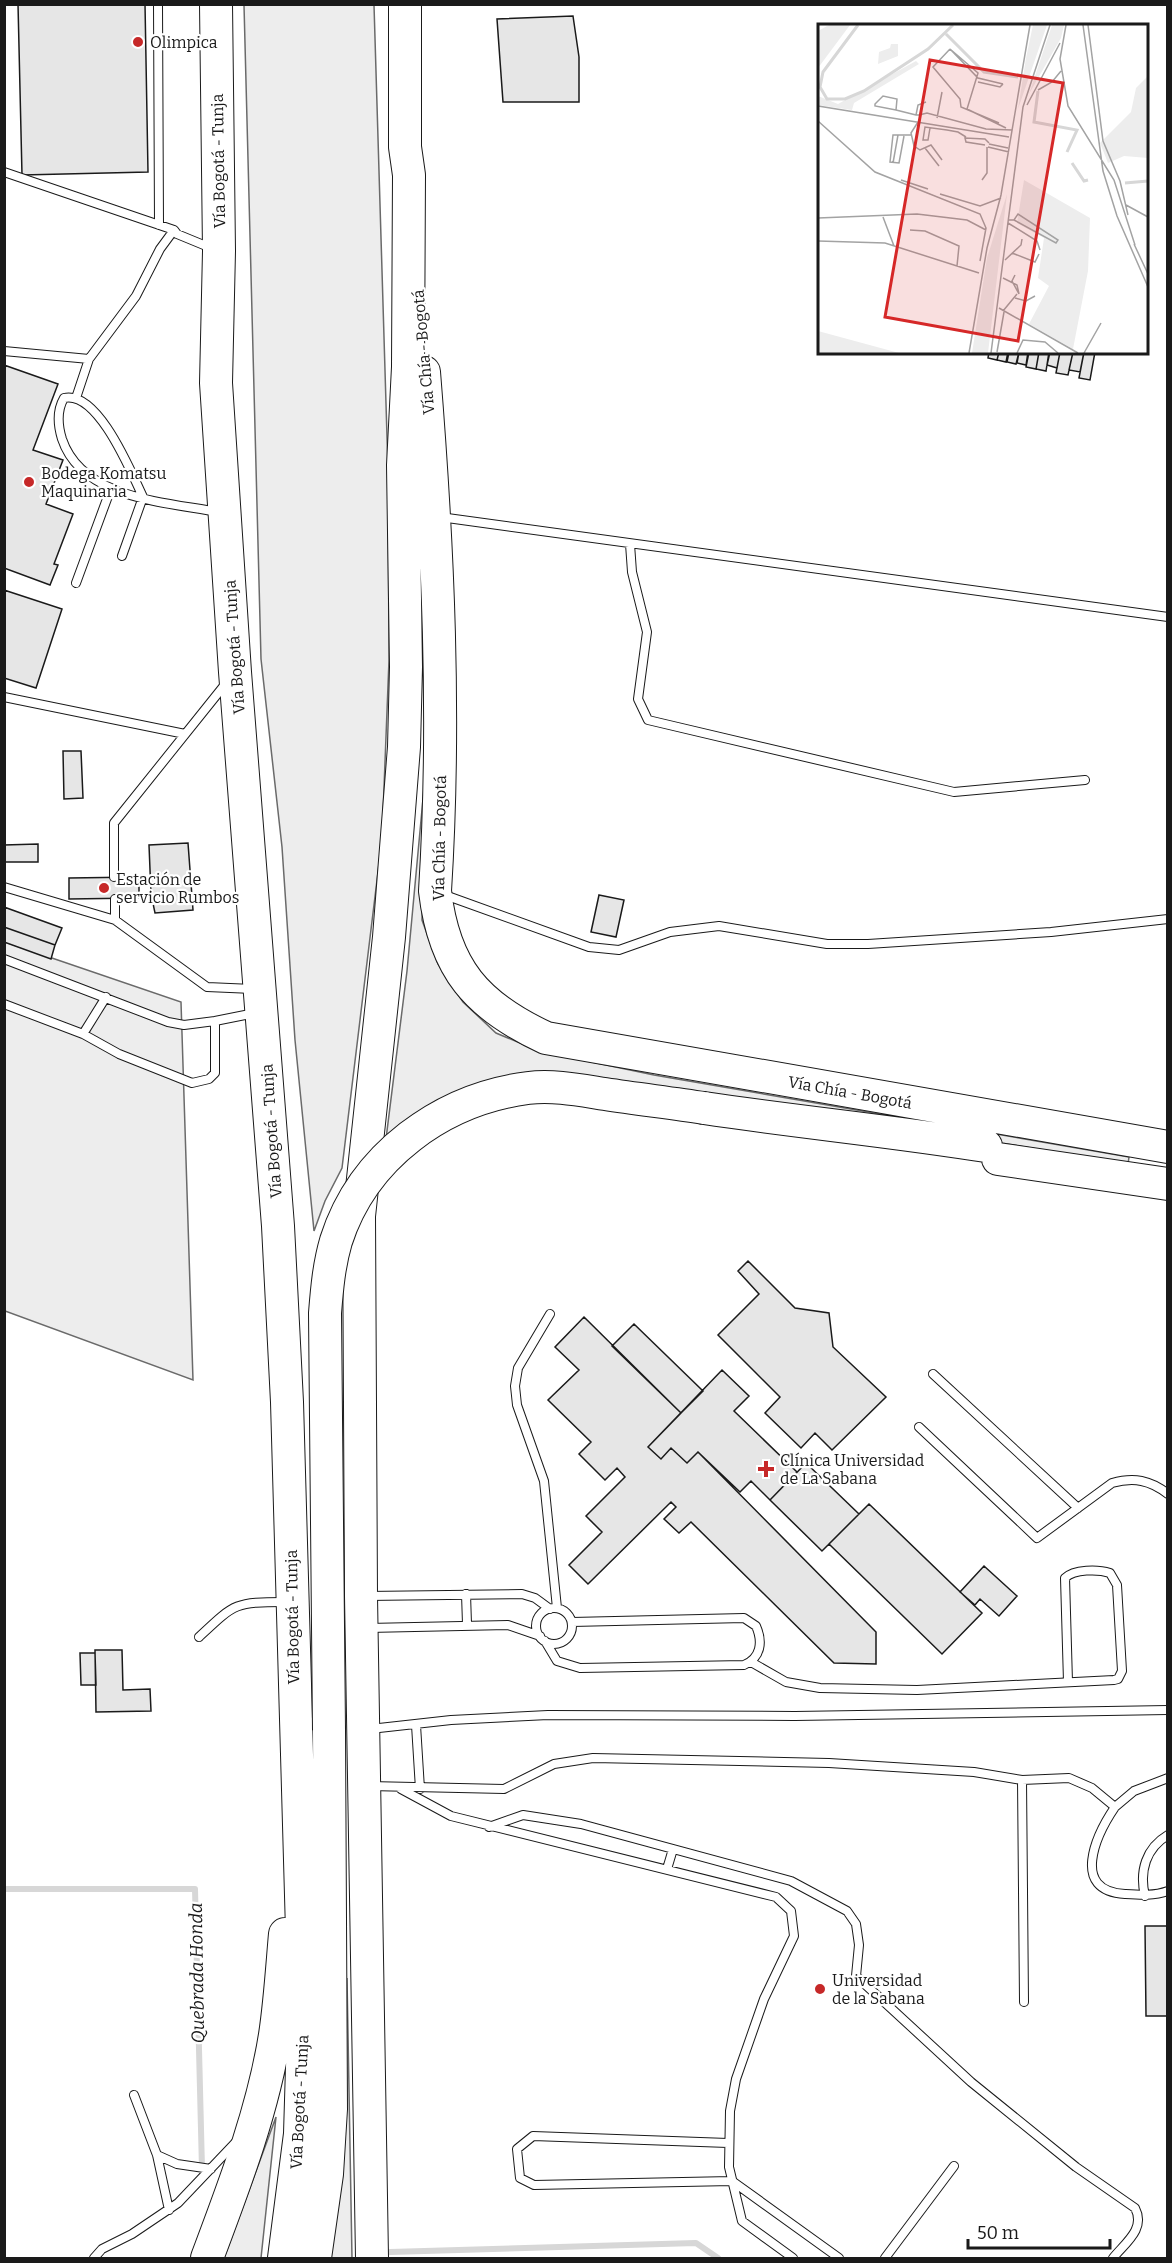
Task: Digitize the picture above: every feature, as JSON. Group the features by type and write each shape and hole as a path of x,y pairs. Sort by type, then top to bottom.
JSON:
{"highway":[{"name":"Vía Bogotá - Tunja","path":"216,4 219,251 216,383 235,672 283,1309 292,1602 304,2001 300,2134 284,2259"},
{"path":"372,2259 361,1596 359,1216 390,926 404,747 406,668 403,465 408,367 405,4"},
{"name":"Vía Chía - Bogotá","path":"408,175 429,424 442,725 435,891 444,938 467,981 486,1002 510,1021 546,1038 1167,1147"},
{"path":"315,2259 327,2174 331,2109 325,1313 328,1277 336,1240 352,1203 384,1159 408,1137 447,1112 482,1097 529,1088 562,1088 811,1124 855,1126 1167,1184"},
{"path":"985,1149 1167,1174"},
{"path":"207,2259 254,2121 275,2034 296,1794"}],"lane":[{"path":"158,4 159,225"},
{"path":"4,172 174,230 177,234 219,251"},
{"path":"76,398 89,359 136,296 160,249 174,230"},
{"path":"4,351 89,359"},
{"path":"122,556 143,497 106,427 89,406 76,398 64,398 61,405 60,428 64,444 90,476 111,488 143,497 224,513"},
{"path":"76,583 111,488"},
{"path":"433,516 1167,617"},
{"path":"630,544 632,572 646,632 638,699 648,720 954,792 1085,780"},
{"path":"114,878 114,823 235,672"},
{"path":"4,697 185,734"},
{"path":"4,887 115,920 207,987 261,1000"},
{"path":"435,891 589,947 618,950 670,932 719,926 827,944 868,944 1051,932 1167,919"},
{"path":"115,899 115,920"},
{"path":"4,959 168,1022 184,1024 215,1021 261,1000"},
{"path":"83,1034 106,997"},
{"path":"4,1004 83,1034 119,1054 192,1083 209,1079 215,1073 215,1021"},
{"path":"550,1314 518,1368 515,1395 544,1481 554,1609"},
{"path":"933,1374 1078,1508"},
{"path":"919,1427 1036,1537 1041,1538 1112,1483 1123,1480 1144,1480 1167,1494"},
{"path":"751,1662 786,1682 820,1688 917,1690 1114,1680 1121,1675 1117,1585 1110,1573 1102,1570 1073,1573 1065,1578 1068,1682"},
{"path":"466,1594 467,1624"},
{"path":"361,1596 522,1594 535,1598 569,1616 572,1622 572,1629 565,1640 558,1643 517,1626 467,1624 362,1628"},
{"path":"199,1637 221,1614 233,1606 253,1602 292,1602"},
{"path":"554,1609 539,1617 537,1630 557,1660 579,1668 744,1665 751,1662 760,1648 756,1626 744,1617 572,1622"},
{"path":"364,1729 451,1720 548,1715 795,1716 1167,1710"},
{"path":"416,1725 420,1789"},
{"path":"365,1786 420,1789 504,1789 554,1764 593,1758 830,1763 963,1771 1022,1780 1069,1778 1080,1781 1115,1807"},
{"path":"1167,1778 1134,1791 1115,1807 1105,1821 1094,1852 1092,1871 1094,1879 1108,1892 1145,1896 1167,1891"},
{"path":"1022,1780 1024,2002"},
{"path":"398,1787 441,1812 489,1827 776,1897 791,1911 794,1936 787,1955 764,1999 736,2079 728,2143 732,2181 742,2220 746,2226 793,2259"},
{"path":"489,1827 523,1815 581,1824 791,1881 847,1911 856,1924 859,1945 856,1976 971,2082 1076,2167 1135,2208 1139,2215 1138,2229 1113,2259"},
{"path":"1145,1896 1142,1883 1146,1859 1152,1848 1167,1835"},
{"path":"667,1869 673,1849"},
{"path":"134,2094 157,2156 169,2210"},
{"path":"94,2259 102,2249 169,2210 211,2169 254,2121"},
{"path":"728,2143 533,2136 517,2149 517,2168 520,2178 534,2185 732,2181 838,2259"},
{"path":"157,2156 177,2164 211,2169"},
{"path":"885,2259 954,2166"}],"shaded area":[{"path":"244,5 374,5 388,470 389,660 382,839 342,1168 325,1201 314,1231 295,1040 282,847 261,659"},
{"path":"424,788 422,920 438,964 463,1002 496,1033 539,1051 654,1075 1129,1157 1128,1164 946,1134 564,1080 386,1139 407,971"},
{"path":"5,942 181,1002 193,1380 5,1311"},
{"path":"347,1978 352,2258 328,2258 338,2163"},
{"path":"276,2117 261,2258 224,2258"}],"building":[{"path":"18,4 145,4 148,172 22,175"},
{"path":"573,16 579,57 579,102 503,102 497,19"},
{"path":"989,354 998,354 997,360 988,358"},
{"path":"998,354 1008,354 1006,362 997,360"},
{"path":"1009,354 1018,354 1016,364 1007,362"},
{"path":"1019,354 1028,354 1026,365 1017,363"},
{"path":"1029,354 1039,354 1036,369 1026,367"},
{"path":"1039,354 1049,354 1046,371 1036,369"},
{"path":"1050,354 1060,354 1057,368 1047,365"},
{"path":"1060,354 1073,354 1068,375 1056,373"},
{"path":"1073,354 1084,354 1080,372 1069,370"},
{"path":"1084,354 1095,354 1090,380 1079,378"},
{"name":"Bodega Komatsu Maquinaria","path":"4,365 58,384 33,450 63,460 46,504 73,514 54,564 58,565 50,585 4,568"},
{"path":"4,590 62,609 36,688 4,678"},
{"path":"63,751 81,751 83,798 64,799"},
{"path":"188,843 193,910 155,913 151,894 149,845"},
{"path":"38,844 38,862 4,862 4,845"},
{"name":"Estación de servicio Rumbos","path":"139,877 139,898 69,899 69,878"},
{"path":"599,895 624,900 616,937 591,932"},
{"path":"4,907 62,928 55,945 4,927"},
{"path":"4,927 55,945 51,959 4,942"},
{"path":"748,1261 795,1308 829,1313 833,1347 886,1397 832,1450 815,1433 801,1448 765,1413 780,1397 718,1335 759,1294 738,1271"},
{"path":"584,1317 681,1413 648,1447 661,1459 671,1448 687,1463 698,1452 876,1632 876,1664 834,1663 691,1522 679,1533 664,1519 676,1507 671,1502 588,1584 569,1565 602,1532 586,1516 625,1477 617,1468 605,1480 579,1454 591,1442 548,1400 579,1370 555,1347"},
{"path":"634,1324 703,1391 681,1413 612,1346"},
{"path":"722,1370 749,1396 734,1411 797,1472 770,1500 751,1481 740,1492 698,1452 687,1463 671,1448 661,1459 648,1447"},
{"path":"806,1463 859,1514 822,1551 770,1500"},
{"path":"869,1504 982,1613 942,1654 829,1544"},
{"path":"984,1566 1017,1596 999,1616 980,1599 975,1605 960,1592"},
{"path":"95,1650 122,1650 123,1690 150,1689 151,1711 96,1712"},
{"path":"80,1653 95,1653 96,1685 81,1685"},
{"path":"1145,1926 1168,1926 1168,2016 1146,2016"}],"waterway":[{"name":"Quebrada Honda","path":"4,1889 195,1889 202,2169"},
{"name":"Quebrada Honda","path":"390,2252 696,2243 718,2258"}],"place":[{"name":"Olimpica","path":"138,42"},
{"name":"Bodega Komatsu Maquinaria","path":"29,482"},
{"name":"Estación de servicio Rumbos","path":"104,888"},
{"name":"Clínica Universidad de La Sabana","path":"766,1469"},
{"name":"Universidad de la Sabana","path":"820,1989"}]}
